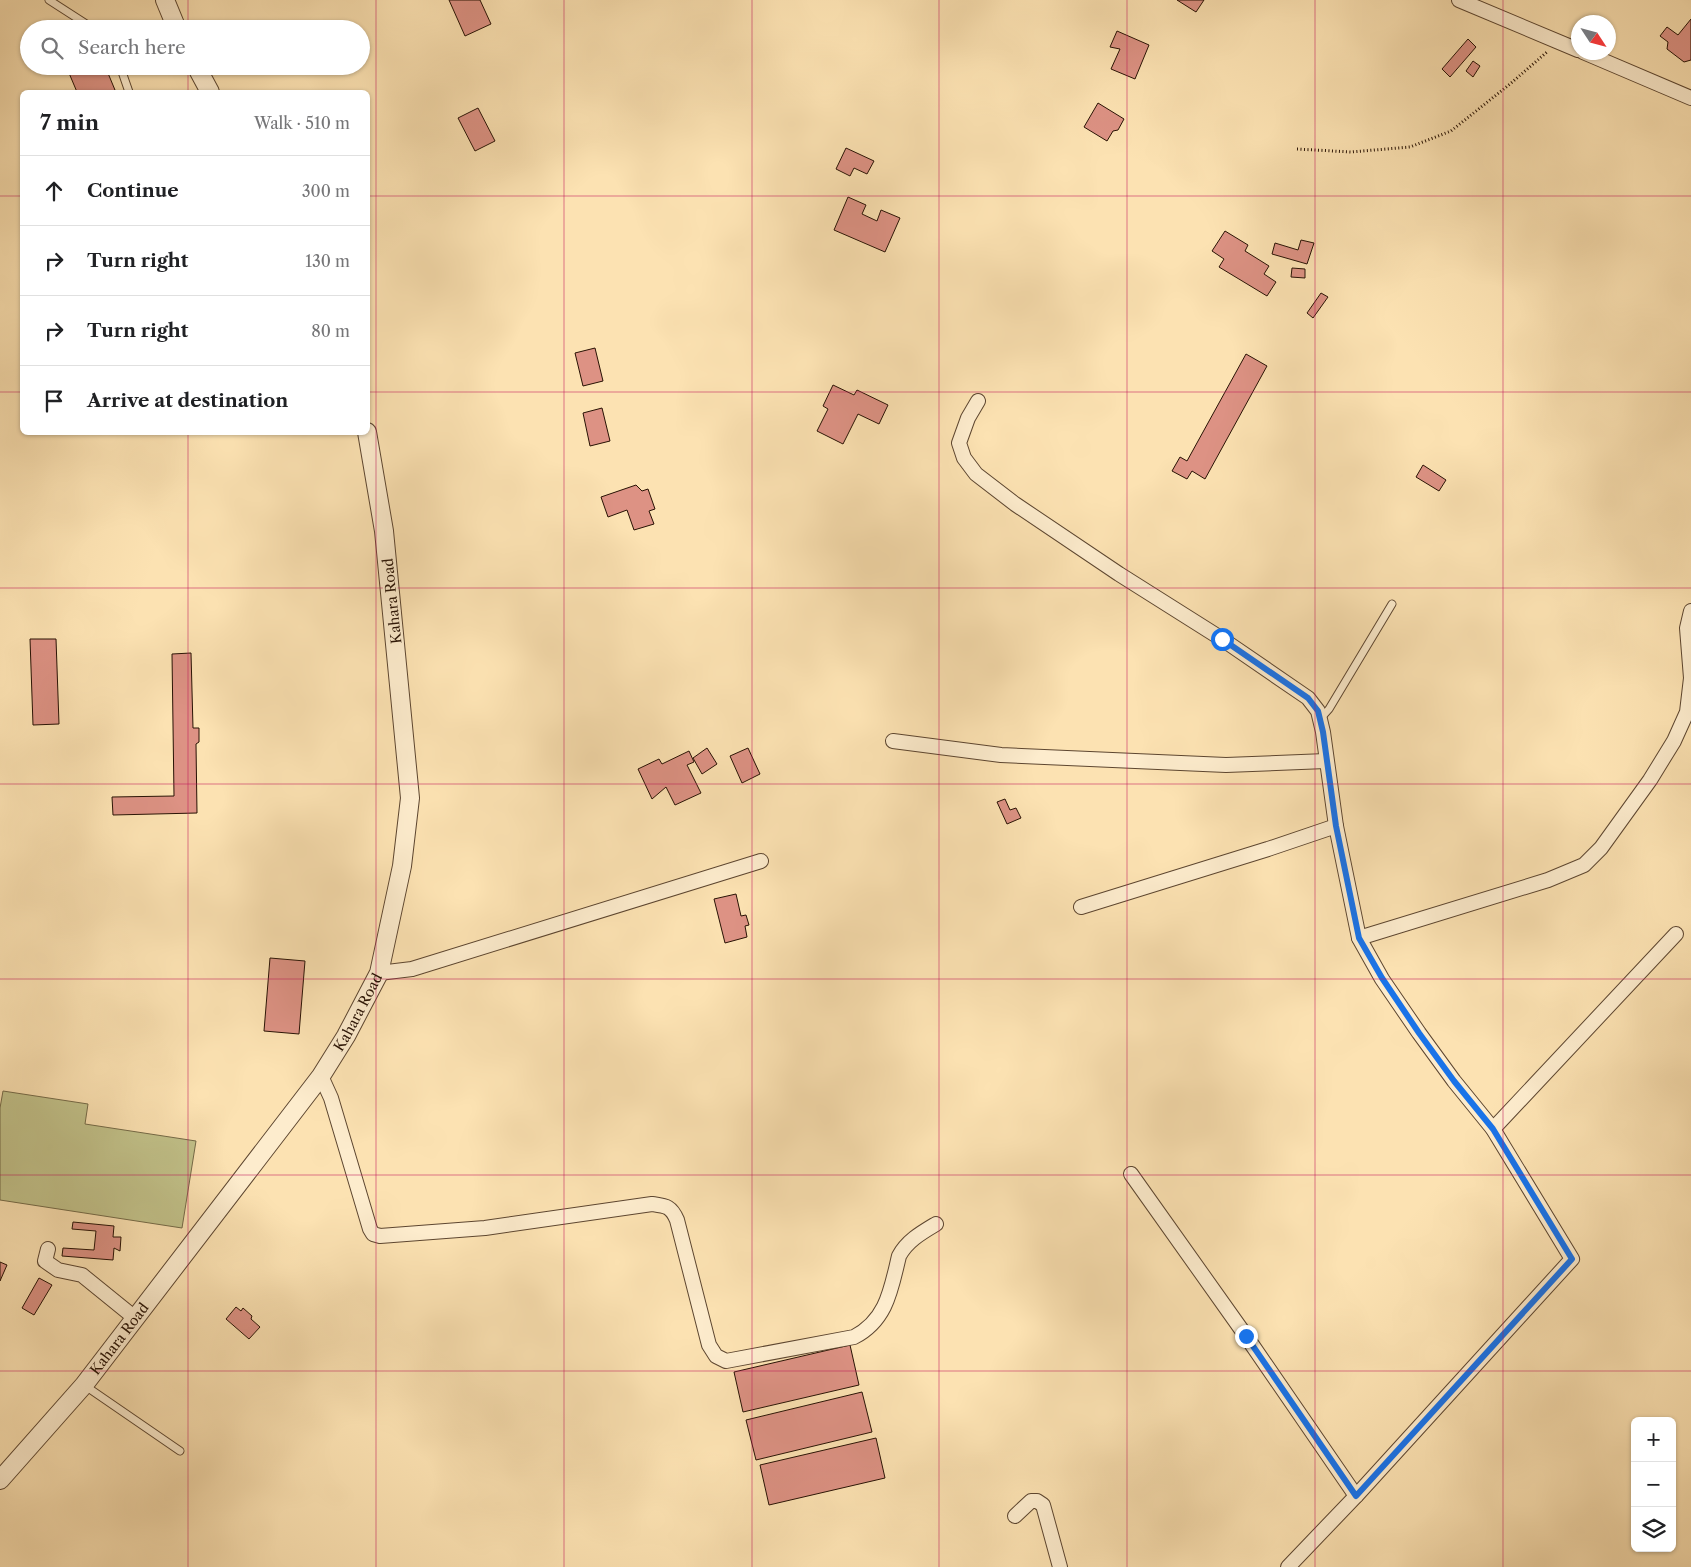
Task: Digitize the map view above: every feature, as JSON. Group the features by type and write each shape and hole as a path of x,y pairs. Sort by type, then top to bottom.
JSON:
{"street":[{"path":"165,0 173,20"},
{"path":"1459,0 1571,47"},
{"path":"1602,60 1691,98"},
{"path":"201,75 209,90"},
{"path":"978,401 968,418 959,442 964,458 976,474 1031,515 1119,574 1222,639 1308,698 1318,711 1336,826 1359,938 1382,978 1419,1033 1454,1081 1493,1129 1572,1259 1356,1496 1288,1567"},
{"name":"Kahara Road","path":"0,1480 84,1385 321,1076 346,1036 379,973 402,866 410,798 384,531 368,435"},
{"path":"1359,938 1548,880 1584,865 1601,848 1650,780 1674,740 1686,712 1691,678 1687,628 1691,611"},
{"path":"892,741 1001,755 1226,765 1326,761"},
{"path":"1081,907 1140,890 1336,826"},
{"path":"379,973 412,969 761,861"},
{"path":"1493,1129 1676,934"},
{"path":"321,1076 331,1098 370,1229 374,1234 380,1236 485,1228 652,1204 665,1206 673,1211 677,1220 709,1345 716,1356 726,1361 854,1337 864,1332 876,1320 885,1306 899,1256 903,1249 912,1240 936,1224"},
{"path":"1131,1174 1356,1496"},
{"path":"48,1249 45,1261 50,1265 58,1270 82,1275 135,1318"},
{"path":"1015,1516 1031,1501 1037,1501 1043,1505 1060,1567"}],"lane":[{"path":"49,0 80,20"},
{"path":"123,75 128,90"},
{"path":"1320,719 1329,709 1392,604"},
{"path":"84,1385 180,1451"}],"path":[{"path":"1297,149 1350,152 1410,147 1451,131 1510,84 1558,42"}],"green space":[{"path":"3,1091 88,1104 85,1124 196,1141 182,1228 0,1200 0,1108"}],"building":[{"path":"449,0 480,0 491,24 465,36"},
{"path":"1177,0 1204,0 1196,12"},
{"path":"1691,19 1691,60 1684,62 1667,49 1668,42 1660,36 1667,27 1678,35"},
{"path":"1117,31 1149,45 1135,79 1111,69 1120,49 1110,47"},
{"path":"1468,39 1476,47 1450,77 1442,69"},
{"path":"1473,61 1480,66 1473,77 1466,71"},
{"path":"70,75 109,75 115,90 76,90"},
{"path":"1098,103 1124,119 1118,130 1113,131 1107,141 1084,127"},
{"path":"478,108 495,141 475,151 458,118"},
{"path":"846,148 874,161 867,174 854,168 850,176 836,169"},
{"path":"848,197 866,205 862,214 877,221 881,210 900,218 885,252 834,230"},
{"path":"1225,231 1248,245 1245,251 1269,266 1264,274 1276,282 1267,296 1219,267 1224,259 1212,251"},
{"path":"1301,240 1314,243 1307,264 1272,254 1275,243 1298,250"},
{"path":"1292,268 1305,269 1305,278 1291,277"},
{"path":"1321,293 1328,297 1313,318 1307,313"},
{"path":"595,348 603,381 583,386 575,353"},
{"path":"1246,354 1267,366 1205,479 1192,471 1187,479 1172,471 1180,457 1187,461"},
{"path":"833,385 854,395 857,390 888,405 879,424 858,414 843,444 817,431 828,409 823,406"},
{"path":"602,408 610,441 590,446 583,413"},
{"path":"1423,465 1446,480 1439,491 1416,477"},
{"path":"636,485 642,491 648,489 655,509 649,511 654,524 634,530 627,510 608,517 601,497"},
{"path":"30,639 56,639 59,724 33,725"},
{"path":"191,653 193,728 199,728 199,742 196,744 197,813 113,815 112,797 174,796 172,654"},
{"path":"707,748 717,764 702,774 693,758"},
{"path":"748,748 760,774 742,783 730,756"},
{"path":"689,751 694,762 687,765 701,793 675,805 666,787 652,799 638,769 659,759 662,764"},
{"path":"1005,799 1010,810 1016,808 1021,818 1007,824 997,802"},
{"path":"736,894 741,916 746,915 749,925 745,926 747,937 725,943 714,899"},
{"path":"270,958 305,961 299,1034 264,1031"},
{"path":"73,1222 114,1226 113,1237 121,1237 120,1251 114,1248 113,1260 62,1256 63,1248 94,1250 96,1231 72,1229"},
{"path":"0,1262 7,1265 0,1281"},
{"path":"39,1278 52,1285 34,1315 22,1308"},
{"path":"236,1307 241,1311 243,1308 260,1327 249,1339 226,1319"},
{"path":"850,1345 859,1385 743,1412 734,1372"},
{"path":"862,1392 872,1432 756,1460 746,1420"},
{"path":"876,1438 885,1478 769,1505 760,1465"}],"route":[{"path":"1222,639 1308,698 1318,711 1323,732 1336,826 1359,938 1382,978 1419,1033 1454,1081 1493,1129 1572,1259 1356,1496 1246,1336"}]}
